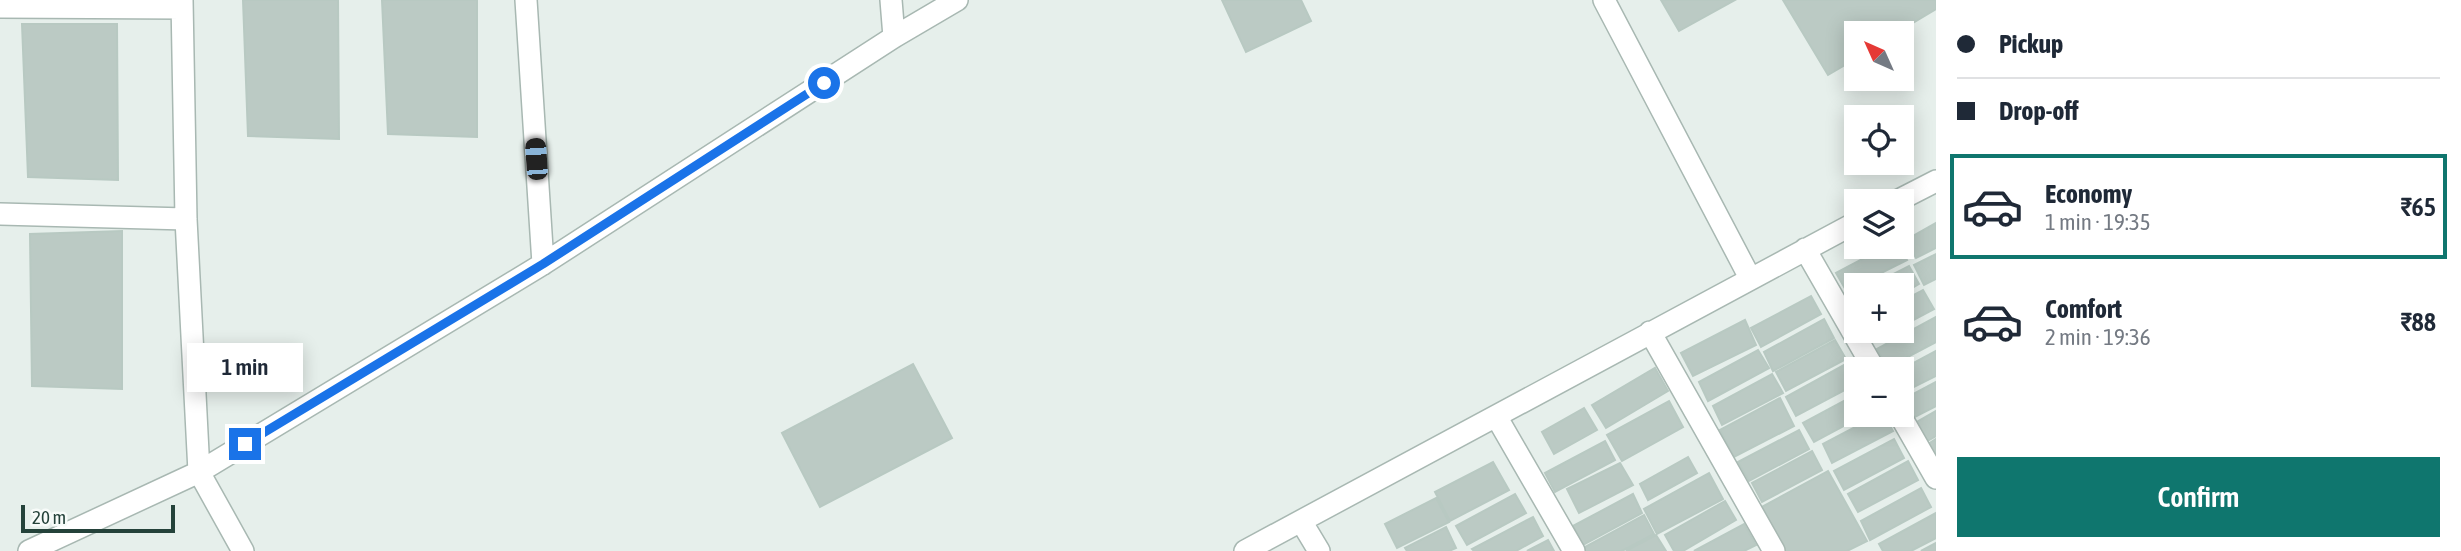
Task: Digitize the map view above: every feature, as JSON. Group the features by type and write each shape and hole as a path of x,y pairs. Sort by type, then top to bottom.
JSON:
{"street":[{"path":"526,0 543,264"},
{"path":"891,0 894,37"},
{"path":"29,551 199,472 543,264 894,37 957,0"},
{"path":"1604,0 1750,278"},
{"path":"0,7 182,4 186,219 199,472 243,551"},
{"path":"1914,192 1936,181"},
{"path":"0,214 186,219"},
{"path":"1245,551 1844,228"},
{"path":"1805,248 1867,357"},
{"path":"1650,332 1774,551"},
{"path":"1496,416 1574,551"},
{"path":"1907,427 1936,478"},
{"path":"1301,521 1318,551"}],"building":[{"path":"243,0 338,0 339,139 248,136"},
{"path":"382,0 477,0 477,137 388,134"},
{"path":"1222,0 1301,0 1311,21 1246,52"},
{"path":"1661,0 1735,0 1679,31"},
{"path":"1783,0 1936,0 1936,9 1914,22 1844,21 1844,66 1828,75"},
{"path":"22,24 117,24 118,180 28,177"},
{"path":"1936,223 1936,248 1916,258 1914,235"},
{"path":"122,231 122,389 32,386 30,234"},
{"path":"1936,254 1936,279 1924,285 1914,265"},
{"path":"1862,259 1907,260 1881,273 1844,273 1844,287 1836,273"},
{"path":"1909,266 1913,273 1895,273"},
{"path":"1923,290 1934,309 1914,320 1914,295"},
{"path":"1811,296 1821,314 1761,347 1751,328"},
{"path":"1936,317 1936,342 1908,357 1881,357 1877,349 1888,343 1914,343 1914,329"},
{"path":"1824,319 1834,338 1773,371 1764,352"},
{"path":"1745,320 1756,345 1693,376 1681,353"},
{"path":"1835,340 1845,357 1844,360 1786,391 1776,372"},
{"path":"1758,350 1769,368 1708,401 1699,382"},
{"path":"1936,351 1936,376 1914,387 1914,363"},
{"path":"913,364 952,438 820,507 782,433"},
{"path":"1844,365 1844,390 1796,416 1786,397"},
{"path":"1655,368 1668,391 1606,428 1592,405"},
{"path":"1772,374 1783,393 1722,425 1713,406"},
{"path":"1936,382 1936,406 1914,417 1914,394"},
{"path":"1780,398 1794,426 1734,457 1720,430"},
{"path":"1669,401 1683,427 1622,461 1607,435"},
{"path":"1844,401 1844,426 1814,442 1803,423"},
{"path":"1584,408 1597,430 1554,454 1542,432"},
{"path":"1936,411 1936,436 1924,443 1914,423"},
{"path":"1855,427 1891,427 1893,431 1832,463 1823,444"},
{"path":"1799,430 1809,449 1749,481 1738,462"},
{"path":"1894,439 1904,458 1844,490 1834,471"},
{"path":"1936,439 1936,460 1928,444"},
{"path":"1605,441 1615,460 1555,492 1545,473"},
{"path":"1812,451 1822,470 1762,502 1752,483"},
{"path":"1688,457 1697,473 1648,500 1640,484"},
{"path":"1908,461 1918,480 1858,512 1848,494"},
{"path":"1493,462 1509,490 1450,521 1435,492"},
{"path":"1620,463 1633,485 1579,513 1567,489"},
{"path":"1828,471 1867,541 1847,551 1783,551 1760,508"},
{"path":"1709,473 1723,499 1657,534 1644,509"},
{"path":"1921,488 1931,507 1870,540 1861,521"},
{"path":"1515,494 1526,513 1467,545 1456,526"},
{"path":"1633,494 1642,513 1583,545 1573,526"},
{"path":"1436,498 1449,522 1397,548 1385,524"},
{"path":"1725,501 1736,520 1683,551 1674,551 1665,535"},
{"path":"1936,513 1936,538 1911,551 1883,551 1879,544"},
{"path":"1644,515 1654,534 1622,551 1585,551 1583,548"},
{"path":"1533,517 1543,536 1516,551 1472,549"},
{"path":"1744,524 1756,545 1744,551 1694,551"},
{"path":"1446,527 1456,548 1449,551 1407,551 1405,548"},
{"path":"1656,535 1666,551 1626,551"},
{"path":"1548,540 1554,551 1527,551"},
{"path":"1936,543 1936,551 1921,551"}],"route":[{"path":"245,444 543,264 824,83"}]}
